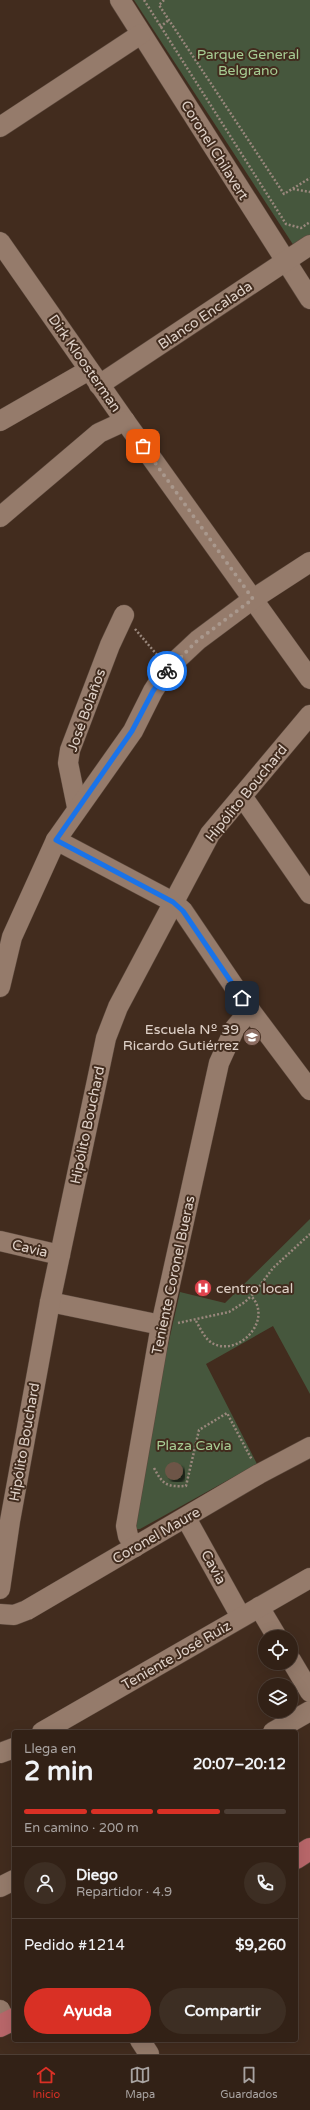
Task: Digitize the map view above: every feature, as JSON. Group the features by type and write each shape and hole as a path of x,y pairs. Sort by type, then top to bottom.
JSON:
{"main road":[{"path":"298,1857 310,1850"}],"street":[{"name":"Coronel Chilavert","path":"120,0 310,299"},
{"path":"0,127 141,34"},
{"name":"Dirk Kloosterman","path":"0,242 124,420 310,679"},
{"name":"Blanco Encalada","path":"0,421 94,377 310,245"},
{"path":"0,516 99,433 124,420"},
{"path":"0,987 6,934 56,840 77,807 132,731 153,691 168,668 198,640 253,599 310,562"},
{"name":"José Bolaños","path":"77,807 68,763 70,750 110,645 124,615"},
{"name":"Hipólito Bouchard","path":"0,1589 10,1521 50,1302 106,1038 118,1006 210,834 310,716"},
{"path":"242,796 310,894"},
{"path":"56,840 173,902 183,911 250,1010 309,1088"},
{"name":"Teniente Coronel Bueras","path":"135,1547 128,1536 126,1526 161,1325 219,1063 235,1028 250,1010"},
{"name":"Cavia","path":"0,1241 60,1255"},
{"path":"50,1302 161,1325"},
{"name":"Coronel Maure","path":"0,1614 14,1615 27,1610 259,1474 310,1447"},
{"name":"Cavia","path":"186,1518 241,1617"},
{"name":"Teniente José Ruiz","path":"45,1730 310,1578"},
{"path":"259,1607 273,1630"},
{"path":"297,1670 310,1692"},
{"path":"277,1730 310,1711"},
{"path":"0,1753 12,1749"},
{"path":"0,1887 12,1881"},
{"path":"141,2042 149,2054"}],"path":[{"path":"144,0 286,224 301,228 310,222"},
{"path":"164,0 159,5 284,194 310,178"},
{"path":"292,189 310,192"},
{"path":"124,615 168,668"},
{"path":"161,1325 196,1321 229,1312 251,1296 273,1268 310,1234"},
{"path":"196,1321 205,1336 213,1344 226,1346 245,1340 255,1329 257,1319 258,1306 251,1296"},
{"path":"153,1467 160,1480 165,1484 171,1486 186,1486 199,1430 227,1413 259,1474"}],"green space":[{"name":"Parque General Belgrano","path":"134,0 310,0 310,235 294,246"},
{"name":"Plaza Cavia","path":"310,1219 310,1394 273,1326 206,1364 257,1464 140,1529 135,1529 129,1518 180,1292 225,1303"}],"building":[{"path":"170,1462 178,1462 183,1467 181,1478 178,1480 170,1480 165,1475 165,1467"}],"way so far":[{"path":"143,446 253,599 198,640 179,657 167,671"}],"place":[{"name":"Escuela Nº 39 Ricardo Gutiérrez","path":"252,1037"},
{"name":"centro local","path":"203,1288"}],"route":[{"path":"167,671 153,691 141,717 132,731 77,807 56,840 173,902 183,911 242,998"}]}
